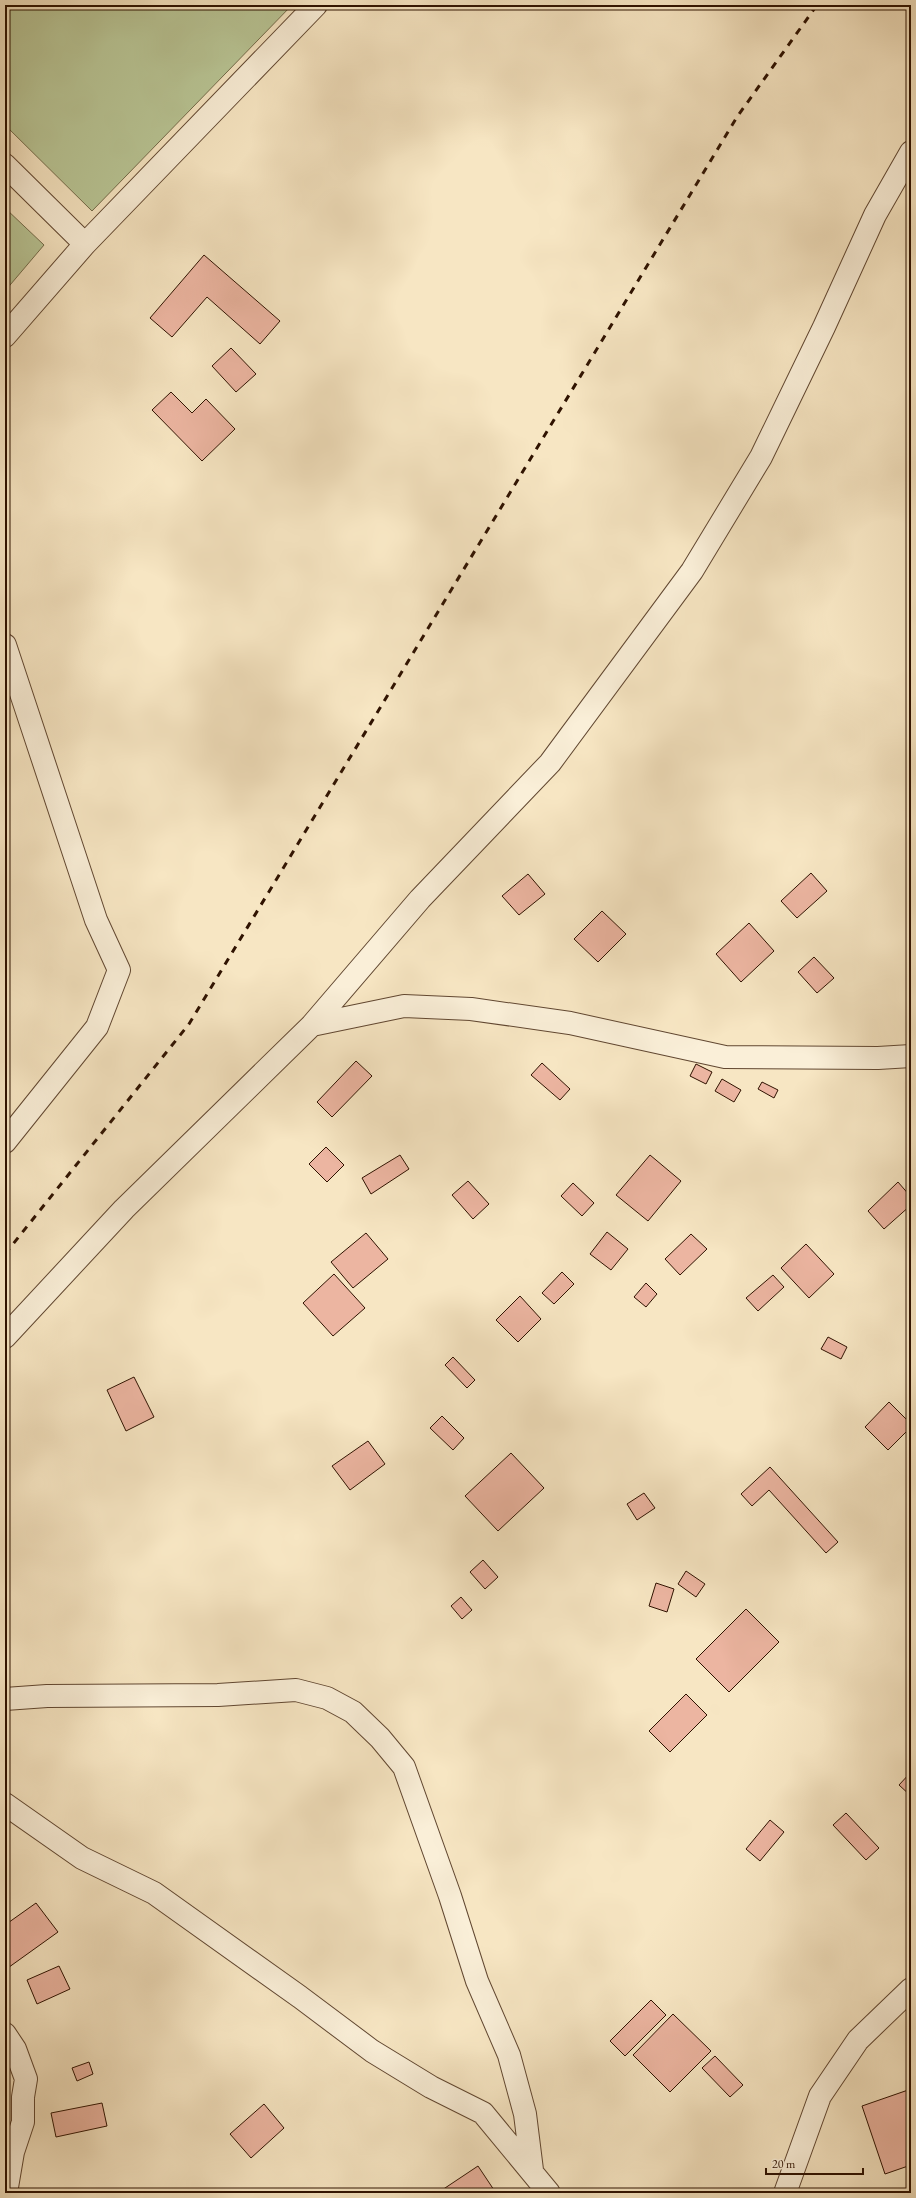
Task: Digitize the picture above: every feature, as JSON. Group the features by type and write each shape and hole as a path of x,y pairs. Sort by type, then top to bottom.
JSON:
{"street":[{"path":"5,336 84,244 316,5"},
{"path":"5,1337 124,1209 312,1025 420,899 550,763 692,571 761,457 824,327 875,215 911,152"},
{"path":"5,165 84,244"},
{"path":"5,645 96,920 119,970 97,1027 5,1142"},
{"path":"312,1025 404,1006 471,1009 570,1023 725,1057 878,1058 911,1056"},
{"path":"5,1699 47,1696 218,1695 296,1690 327,1698 353,1712 380,1738 404,1767 448,1889 476,1981 509,2055 525,2114 532,2170"},
{"path":"5,1804 82,1858 154,1894 300,1997 372,2051 431,2087 483,2113 550,2193"},
{"path":"785,2193 820,2096 858,2040 911,1988"},
{"path":"5,2034 15,2049 26,2079 23,2097 23,2122 13,2152 6,2193"}],"green space":[{"path":"5,5 292,5 92,211 5,125"},
{"path":"5,208 44,245 5,291"}],"building":[{"path":"204,255 280,321 260,344 207,297 172,337 150,318"},
{"path":"231,348 256,374 236,392 212,366"},
{"path":"171,392 192,413 206,399 235,429 202,461 152,410"},
{"path":"811,873 827,891 797,918 781,901"},
{"path":"528,874 545,894 519,915 502,896"},
{"path":"602,911 626,934 598,962 574,939"},
{"path":"749,923 774,951 741,982 716,954"},
{"path":"814,957 834,978 817,993 798,972"},
{"path":"356,1061 372,1076 332,1117 317,1102"},
{"path":"542,1063 570,1089 560,1100 531,1075"},
{"path":"696,1064 712,1072 706,1084 690,1076"},
{"path":"722,1079 741,1090 734,1102 715,1091"},
{"path":"762,1082 778,1090 774,1098 758,1089"},
{"path":"326,1147 344,1165 327,1182 309,1164"},
{"path":"400,1155 409,1169 371,1194 362,1178"},
{"path":"650,1155 681,1181 648,1221 616,1195"},
{"path":"468,1181 489,1204 473,1219 452,1195"},
{"path":"898,1182 911,1197 911,1205 884,1229 868,1211"},
{"path":"573,1183 594,1203 582,1216 561,1196"},
{"path":"607,1232 628,1249 611,1270 590,1254"},
{"path":"366,1233 388,1259 353,1288 331,1262"},
{"path":"691,1234 707,1249 680,1275 665,1259"},
{"path":"806,1244 834,1274 809,1298 781,1268"},
{"path":"562,1272 574,1284 554,1304 542,1293"},
{"path":"334,1274 365,1308 333,1336 303,1303"},
{"path":"773,1275 784,1287 758,1311 746,1298"},
{"path":"646,1283 657,1294 646,1307 634,1297"},
{"path":"520,1296 541,1319 518,1342 496,1320"},
{"path":"828,1337 847,1347 841,1359 821,1349"},
{"path":"453,1357 475,1380 467,1388 445,1365"},
{"path":"134,1377 154,1417 126,1431 107,1390"},
{"path":"889,1402 911,1424 911,1427 888,1450 865,1427"},
{"path":"442,1416 464,1438 453,1450 430,1428"},
{"path":"368,1441 385,1464 350,1490 332,1466"},
{"path":"511,1453 544,1488 498,1531 465,1496"},
{"path":"770,1467 838,1542 826,1553 769,1490 752,1506 741,1494"},
{"path":"644,1493 655,1508 637,1520 627,1504"},
{"path":"483,1560 498,1577 485,1589 470,1572"},
{"path":"686,1571 705,1584 696,1597 678,1584"},
{"path":"656,1583 674,1589 667,1612 649,1606"},
{"path":"461,1597 472,1610 462,1619 451,1606"},
{"path":"746,1609 779,1642 729,1692 696,1659"},
{"path":"686,1694 707,1715 670,1752 649,1731"},
{"path":"911,1772 911,1796 899,1785"},
{"path":"846,1813 879,1848 866,1860 833,1825"},
{"path":"770,1820 784,1832 760,1861 746,1849"},
{"path":"36,1903 58,1932 5,1970 5,1925"},
{"path":"59,1966 70,1989 37,2004 27,1980"},
{"path":"651,2000 666,2015 625,2056 610,2041"},
{"path":"673,2014 711,2051 670,2092 633,2055"},
{"path":"715,2056 743,2085 730,2097 702,2068"},
{"path":"89,2062 93,2074 77,2081 72,2068"},
{"path":"911,2089 911,2165 885,2174 862,2106"},
{"path":"102,2103 107,2126 56,2137 51,2113"},
{"path":"264,2104 284,2128 251,2158 230,2134"},
{"path":"478,2166 496,2193 439,2192"}],"railway":[{"path":"5,1254 189,1024 737,117 817,5"}]}
